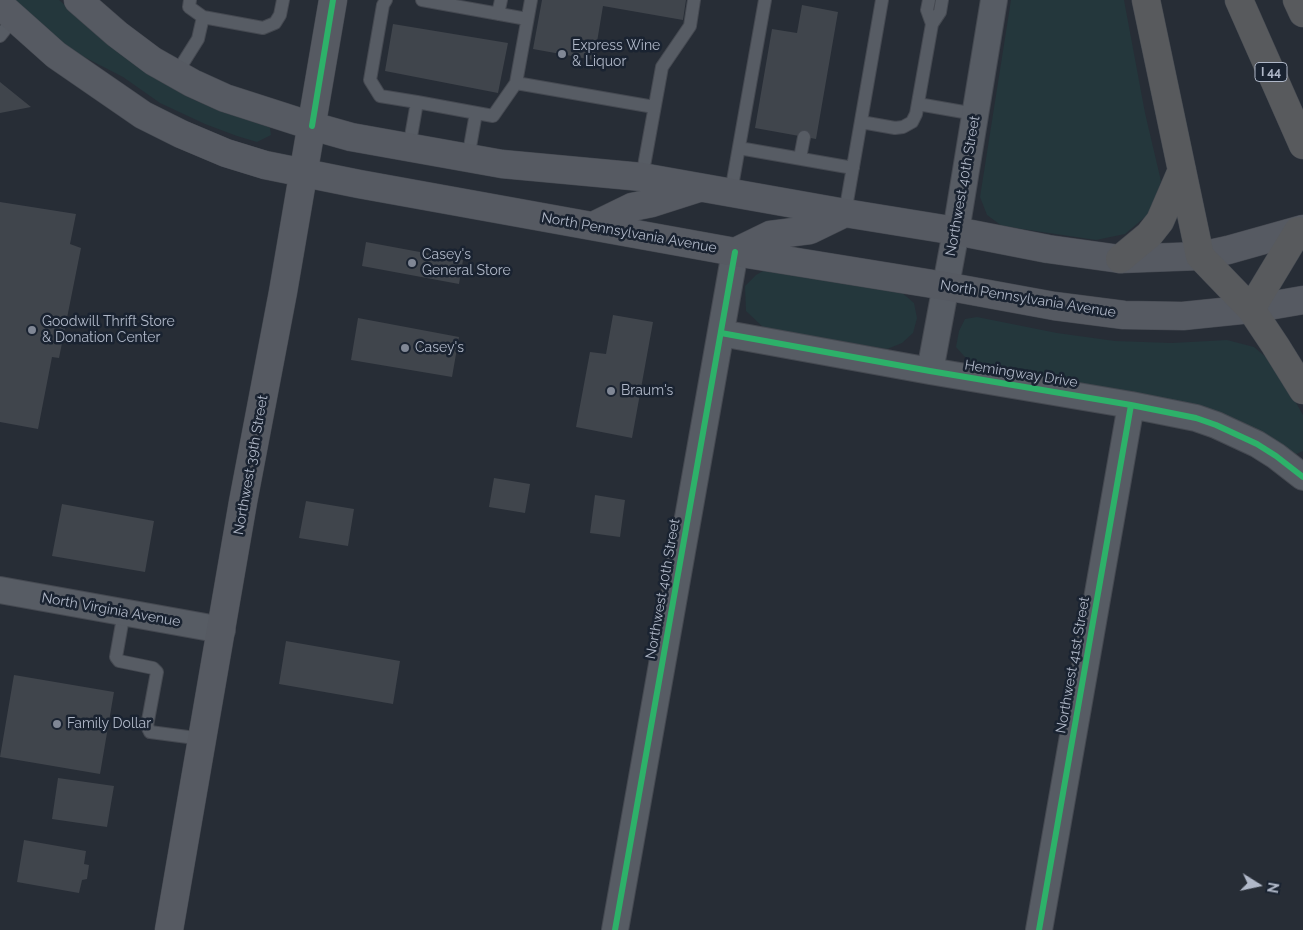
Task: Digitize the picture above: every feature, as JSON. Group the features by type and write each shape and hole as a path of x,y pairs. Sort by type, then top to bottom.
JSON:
{"highway":[{"path":"1146,0 1200,256 1251,310 1303,390"},
{"name":"I 44","path":"1239,0 1303,145"},
{"path":"1298,0 1303,13"},
{"path":"1120,259 1149,235 1160,221 1182,170"},
{"path":"1251,310 1301,230"}],"main road":[{"path":"78,0 116,34 153,61 192,83 225,98 351,138 502,164 642,177 956,231 1048,249 1120,259 1200,256 1301,230"},
{"name":"Northwest 39th Street","path":"169,930 334,0"},
{"name":"North Pennsylvania Avenue","path":"5,20 143,115 226,153 265,165 735,252 945,286 1054,306 1124,315 1183,316 1251,310 1303,300"},
{"path":"593,226 632,207 652,203 703,187"},
{"path":"735,252 770,235 810,230 845,213"}],"street":[{"name":"Northwest 40th Street","path":"930,371 956,231 994,0"},
{"name":"Northwest 40th Street","path":"615,930 735,252"},
{"name":"Hemingway Drive","path":"721,333 1177,414 1216,425 1257,444 1303,477"},
{"name":"Northwest 41st Street","path":"1039,930 1132,405"},
{"name":"North Virginia Avenue","path":"0,590 222,630"}],"lane":[{"path":"190,0 190,8 203,17 263,28 275,23 280,15 283,0"},
{"path":"386,0 383,4 370,80 380,96 493,116 516,83 531,0"},
{"path":"422,0 527,20"},
{"path":"498,14 500,0"},
{"path":"642,177 662,67 690,26 694,0"},
{"path":"731,192 765,0"},
{"path":"845,213 882,0"},
{"path":"929,0 927,10 932,24"},
{"path":"860,122 895,128 903,127 912,122 916,114 932,24 940,12 942,0"},
{"path":"176,74 198,39 203,17"},
{"path":"516,83 654,107"},
{"path":"409,148 417,102"},
{"path":"918,104 976,114"},
{"path":"468,158 476,113"},
{"path":"800,158 804,138"},
{"path":"739,148 853,168"},
{"path":"124,612 116,656 119,661 153,668 157,672 147,726 150,732 203,739"}],"green space":[{"path":"11,0 59,0 122,54 156,78 190,98 222,112 263,124 270,128 271,135 257,142 205,124 160,103 123,77 59,44"},
{"path":"1011,0 1124,0 1145,113 1161,181 1151,212 1125,234 1096,240 1002,226 987,215 980,197"},
{"path":"770,267 900,291 914,303 917,318 913,333 902,343 887,349 764,328 746,311 745,286 756,275"},
{"path":"977,317 1057,333 1115,341 1172,343 1227,340 1254,347 1274,364 1303,415 1303,451 1294,455 1258,430 1231,417 1183,402 976,365 956,347 959,331 965,319"}],"building":[{"path":"542,0 686,0 683,20 603,6 594,60 533,49"},
{"path":"802,5 838,12 816,139 755,128 772,29 797,33"},
{"path":"393,24 508,43 498,93 385,71"},
{"path":"0,82 31,107 0,113"},
{"name":"Goodwill Thrift Store & Donation Center","path":"0,202 76,214 70,244 81,248 59,358 52,357 38,429 0,422"},
{"name":"Casey's General Store","path":"366,242 463,260 459,284 362,266"},
{"name":"Braum's","path":"613,315 653,322 632,438 576,427 590,352 606,354"},
{"name":"Casey's","path":"358,318 459,337 452,377 351,360"},
{"path":"494,478 530,484 525,513 489,507"},
{"path":"595,495 625,500 620,537 590,533"},
{"path":"306,501 354,509 348,546 299,538"},
{"path":"62,504 154,521 145,572 52,556"},
{"path":"286,641 400,661 393,704 279,684"},
{"name":"Family Dollar","path":"14,675 114,692 100,774 0,757"},
{"path":"58,778 114,786 107,827 52,819"},
{"path":"24,840 86,851 84,864 89,865 87,879 82,880 79,893 17,882"}],"cycle path":[{"path":"312,126 333,0"},
{"path":"615,930 735,252"},
{"path":"721,333 1196,418 1257,444 1303,477"},
{"path":"1039,930 1131,405"}],"place":[{"name":"Express Wine & Liquor","path":"562,54"},
{"name":"Casey's General Store","path":"412,263"},
{"name":"Goodwill Thrift Store & Donation Center","path":"32,330"},
{"name":"Casey's","path":"405,348"},
{"name":"Braum's","path":"611,391"},
{"name":"Family Dollar","path":"57,724"}]}
